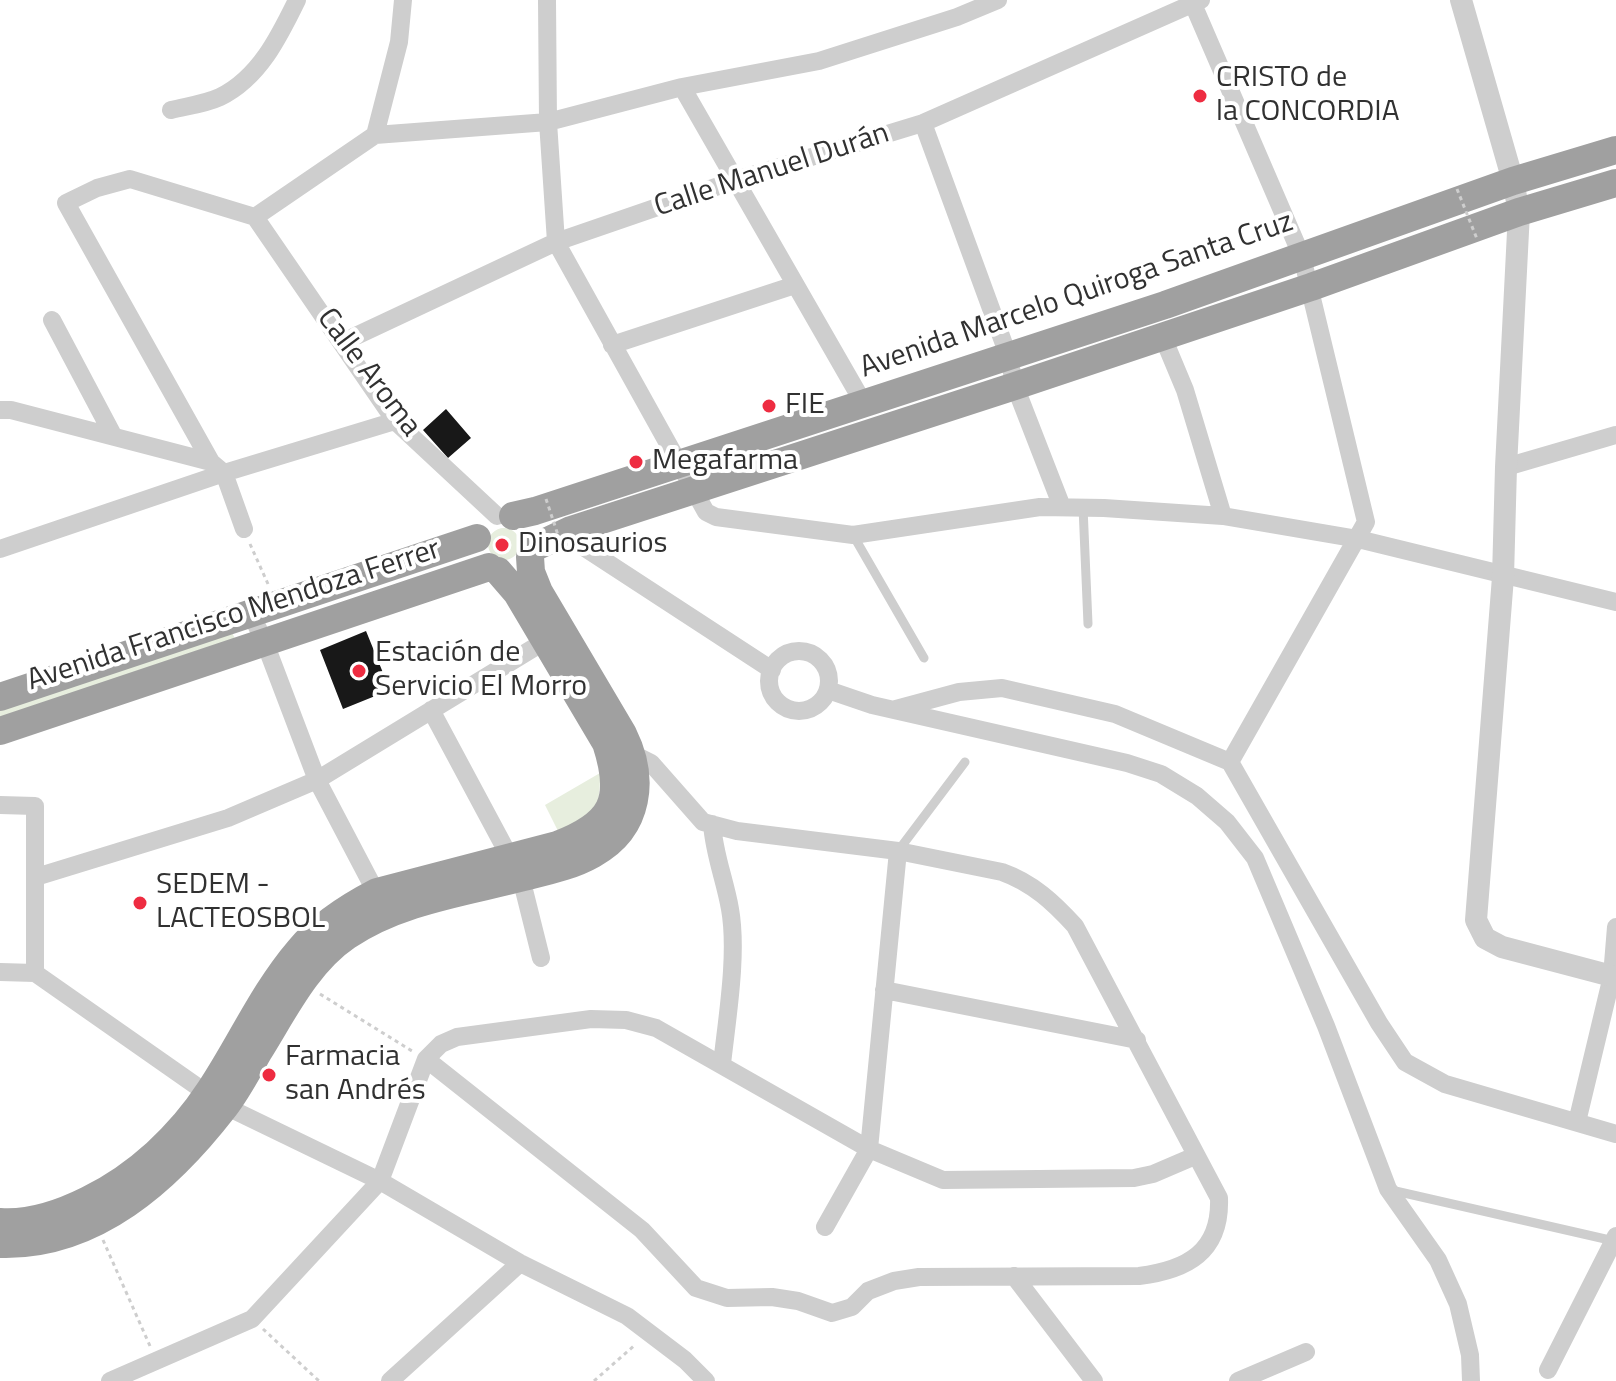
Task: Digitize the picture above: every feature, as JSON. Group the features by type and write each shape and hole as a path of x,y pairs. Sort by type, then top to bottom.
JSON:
{"highway":[{"name":"Avenida Marcelo Quiroga Santa Cruz","path":"505,516 864,404 1302,257 1513,181 1616,150"},
{"name":"Avenida Marcelo Quiroga Santa Cruz","path":"531,552 568,541 693,491 1311,287 1519,212 1616,183"},
{"path":"505,516 526,525 533,539 531,572 539,592 620,744 545,641 517,593 479,554 477,538 484,525 505,516"},
{"name":"Avenida Francisco Mendoza Ferrer","path":"0,697 477,538"},
{"path":"494,569 516,569 531,552"},
{"name":"Avenida Francisco Mendoza Ferrer","path":"0,731 494,569"},
{"path":"0,1244 45,1242 96,1223 119,1211 187,1151 297,952 331,920 381,903 516,868 599,824 610,806 613,790 611,760 620,744"},
{"path":"0,1222 52,1214 77,1206 113,1188 217,1100 323,956 381,903"}],"street":[{"path":"171,110 217,98 254,72 280,34 297,0"},
{"path":"375,135 399,42 403,0"},
{"path":"547,0 548,122 556,242 706,512 716,517 853,535 1040,507 1223,516 1358,539 1503,577 1616,602"},
{"path":"244,529 218,468 66,203 97,188 130,179 255,217 375,135 548,122 682,87 819,61 968,13 998,0"},
{"path":"1461,0 1519,212 1503,577 1476,920 1485,938 1502,947 1614,976"},
{"path":"1197,2 1302,257 1366,522 1230,762"},
{"name":"Calle Manuel Durán","path":"343,342 556,242 736,180 923,123 1197,2"},
{"path":"682,87 864,404"},
{"path":"923,123 1008,355 1015,386 1062,507"},
{"name":"Calle Aroma","path":"255,217 395,421 505,516"},
{"path":"612,345 795,285"},
{"path":"52,320 114,437"},
{"path":"1162,335 1185,390 1223,516"},
{"path":"0,410 11,410 114,437 218,468"},
{"path":"0,549 218,468 395,421"},
{"path":"1506,467 1616,435"},
{"path":"568,541 585,548 772,670"},
{"path":"263,608 265,643 317,780 381,903"},
{"path":"36,877 228,818 317,780 545,641"},
{"path":"804,652 814,655 827,670 828,690 817,706 808,710 789,710 774,698 769,679 772,670 785,655 804,652"},
{"path":"893,710 959,692 1002,688 1115,714 1230,762 1379,1023 1405,1062 1445,1084 1616,1134"},
{"path":"828,690 893,710 1127,763 1161,774 1197,796 1227,822 1255,858 1326,1026 1388,1189 1438,1260 1458,1304 1470,1355 1471,1381"},
{"path":"431,710 516,868 541,958"},
{"path":"426,1059 642,1230 696,1288 727,1298 772,1297 798,1301 832,1313 852,1307 868,1291 894,1281 919,1277 1139,1276 1163,1273 1190,1262 1211,1242 1220,1216 1219,1198 1075,926 1053,901 1018,878 1002,872 898,851 796,841 703,822 651,763 620,744"},
{"path":"0,805 35,806 35,973"},
{"path":"712,824 713,844 731,911 732,935 722,1064"},
{"path":"825,1227 869,1149 898,851"},
{"path":"1577,1122 1614,976 1616,927"},
{"path":"0,972 35,973 217,1100 380,1181 520,1263 627,1316 685,1360 706,1381"},
{"path":"884,990 1137,1040"},
{"path":"110,1381 252,1319 380,1181 426,1059 441,1044 457,1037 608,1018 656,1028 869,1149 943,1180 1134,1178 1153,1174 1195,1156"},
{"path":"1548,1370 1615,1238"},
{"path":"390,1381 520,1263"},
{"path":"1014,1276 1094,1381"},
{"path":"1238,1381 1306,1352"}],"lane":[{"path":"1083,507 1088,624"},
{"path":"853,535 924,658"},
{"path":"898,851 965,762"},
{"path":"1388,1189 1615,1238"}],"path":[{"path":"1457,189 1477,239"},
{"path":"546,499 568,541"},
{"path":"244,529 263,608"},
{"path":"301,983 426,1059"},
{"path":"96,1223 156,1361"},
{"path":"252,1319 319,1381"},
{"path":"594,1381 649,1333"}],"green space":[{"path":"504,528 515,533 520,544 515,555 504,560 493,555 488,544 493,533"},
{"path":"231,630 236,641 0,719 0,707"},
{"path":"600,773 599,797 593,811 559,833 545,805"}],"building":[{"path":"446,409 471,438 448,458 423,430"},
{"path":"366,631 390,690 343,709 320,650"}],"place":[{"name":"CRISTO de la CONCORDIA","path":"1200,96"},
{"name":"FIE","path":"769,406"},
{"name":"Megafarma","path":"636,462"},
{"name":"Dinosaurios","path":"502,545"},
{"name":"Estación de Servicio El Morro","path":"359,671"},
{"name":"SEDEM - LACTEOSBOL","path":"140,903"},
{"name":"Farmacia san Andrés","path":"269,1075"}]}
